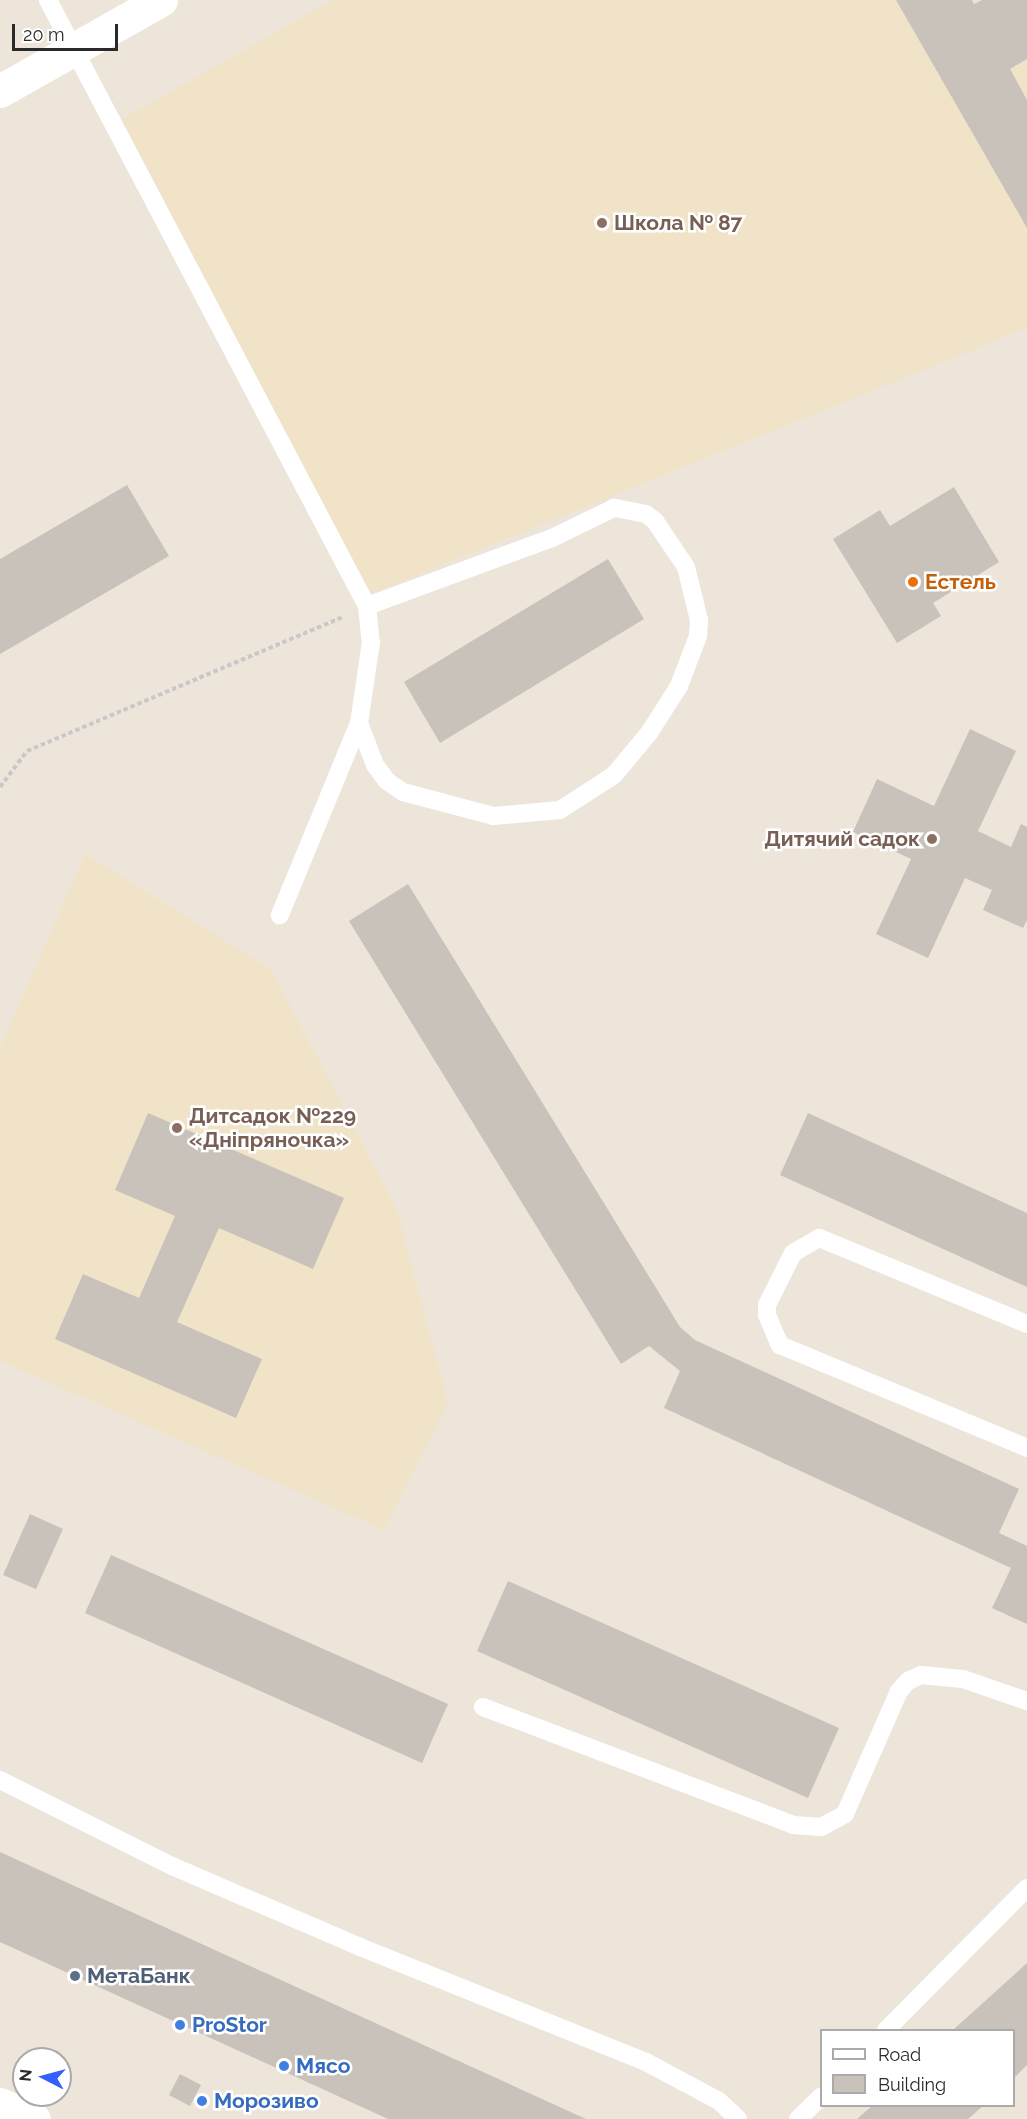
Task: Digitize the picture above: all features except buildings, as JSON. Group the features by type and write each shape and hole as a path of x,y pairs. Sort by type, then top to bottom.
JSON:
{"street":[{"path":"0,91 161,0"},
{"path":"0,2104 34,2119"}],"lane":[{"path":"48,0 367,606 371,642 359,723 280,915"},
{"path":"359,723 375,765 387,781 403,792 493,816 560,810 614,775 649,733 679,686 698,636 699,620 686,567 655,520 646,514 614,508 552,538 367,606"},
{"path":"1027,1324 819,1238 793,1253 767,1305 767,1315 780,1345 1027,1448"},
{"path":"483,1707 793,1825 821,1827 845,1814 898,1690 908,1681 921,1675 963,1679 1027,1701"},
{"path":"0,1780 172,1866 360,1947 646,2062 719,2101 738,2119"},
{"path":"888,2029 1027,1888"},
{"path":"798,2119 820,2098"}],"path":[{"path":"0,787 27,751 367,606"}],"shaded area":[{"name":"Школа № 87","path":"333,0 1027,0 1027,328 370,594 122,119"},
{"name":"Дитсадок №229 «Дніпряночка»","path":"85,854 271,969 397,1209 448,1403 384,1530 0,1361 0,1048"}],"place":[{"name":"Школа № 87","path":"602,223"},
{"name":"Естель","path":"913,582"},
{"name":"Дитячий садок","path":"932,839"},
{"name":"Дитсадок №229 «Дніпряночка»","path":"177,1128"},
{"name":"МетаБанк","path":"75,1976"},
{"name":"ProStor","path":"180,2025"},
{"name":"Мясо","path":"284,2066"},
{"name":"Морозиво","path":"202,2101"}]}
